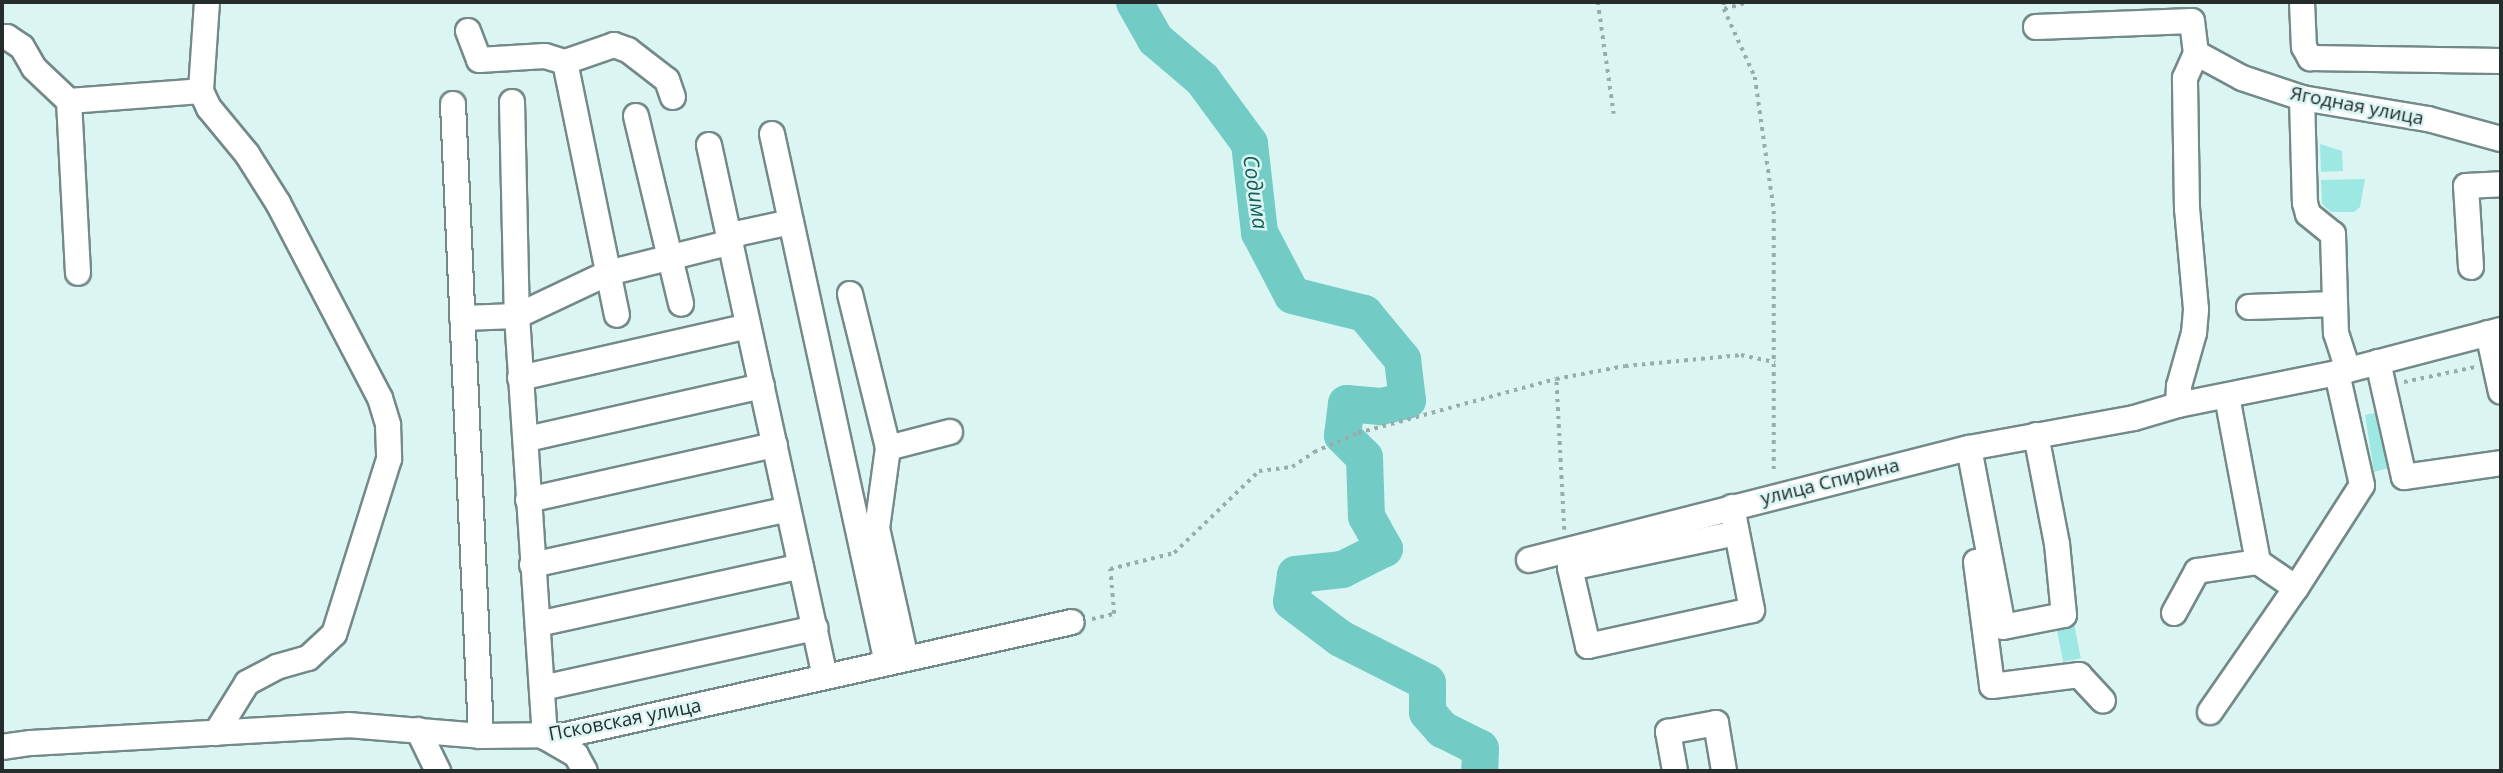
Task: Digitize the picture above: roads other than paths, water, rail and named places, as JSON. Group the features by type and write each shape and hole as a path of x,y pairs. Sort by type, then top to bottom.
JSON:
{"street":[{"path":"207,2 201,91 209,108 247,154 278,203 380,398 388,425 389,459 334,634 308,657 277,667 247,683 216,733"},
{"path":"2302,2 2304,47 2310,58 2501,61"},
{"path":"2036,27 2190,12 2196,53 2185,78 2187,209 2196,309 2194,333 2179,386 2178,405"},
{"path":"468,31 479,60 545,56 565,62 614,45 628,50 667,80 673,97"},
{"path":"2,37 7,37 22,47 34,68 69,101 78,273"},
{"name":"Ягодная улица","path":"2196,53 2242,78 2302,98 2428,119 2501,139"},
{"path":"565,62 617,315"},
{"path":"69,101 201,91"},
{"path":"2210,712 2296,589 2362,485 2336,333 2333,234 2308,215 2305,203 2302,98"},
{"path":"513,102 520,378 527,439 528,500 544,737 576,755 585,771"},
{"path":"453,104 481,736"},
{"path":"636,116 681,304"},
{"path":"772,134 896,661"},
{"path":"709,145 825,677"},
{"path":"2470,267 2466,186 2501,184"},
{"path":"463,318 517,316 608,273 720,245 740,233 791,222"},
{"path":"850,294 888,448 877,528 896,661"},
{"path":"2249,307 2335,304"},
{"path":"520,378 748,326"},
{"path":"2495,331 2495,363 2501,392"},
{"name":"улица Спирина","path":"1530,560 1568,560 1774,496 1961,450 2134,418 2178,405 2343,372 2495,331"},
{"path":"2378,362 2404,477 2501,463"},
{"path":"527,439 762,386"},
{"path":"2227,397 2258,562"},
{"path":"888,448 950,432"},
{"path":"1961,450 2003,627 2015,625 2064,615 2057,544 2036,435"},
{"path":"528,500 775,445"},
{"path":"1961,450 1992,686 2017,692 2079,675 2103,701"},
{"path":"1732,507 1752,610 1588,646 1568,560 1736,534"},
{"path":"532,565 788,509"},
{"path":"2174,613 2197,571 2258,562 2296,589"},
{"path":"538,624 801,566"},
{"name":"Псковская улица","path":"2,747 31,743 348,725 481,736 566,735 1072,622"},
{"path":"542,688 815,628"},
{"path":"1675,771 1668,732 1716,723 1724,771"},
{"path":"418,730 438,771"}],"waterway":[{"name":"Содима","path":"1134,2 1155,39 1202,79 1249,143 1259,232 1292,295 1364,313 1402,359 1407,400 1380,406 1346,403 1342,435 1364,457 1366,516 1384,548 1342,569 1295,574 1291,601 1340,638 1427,682 1427,712 1442,729 1480,748 1479,771"}]}
